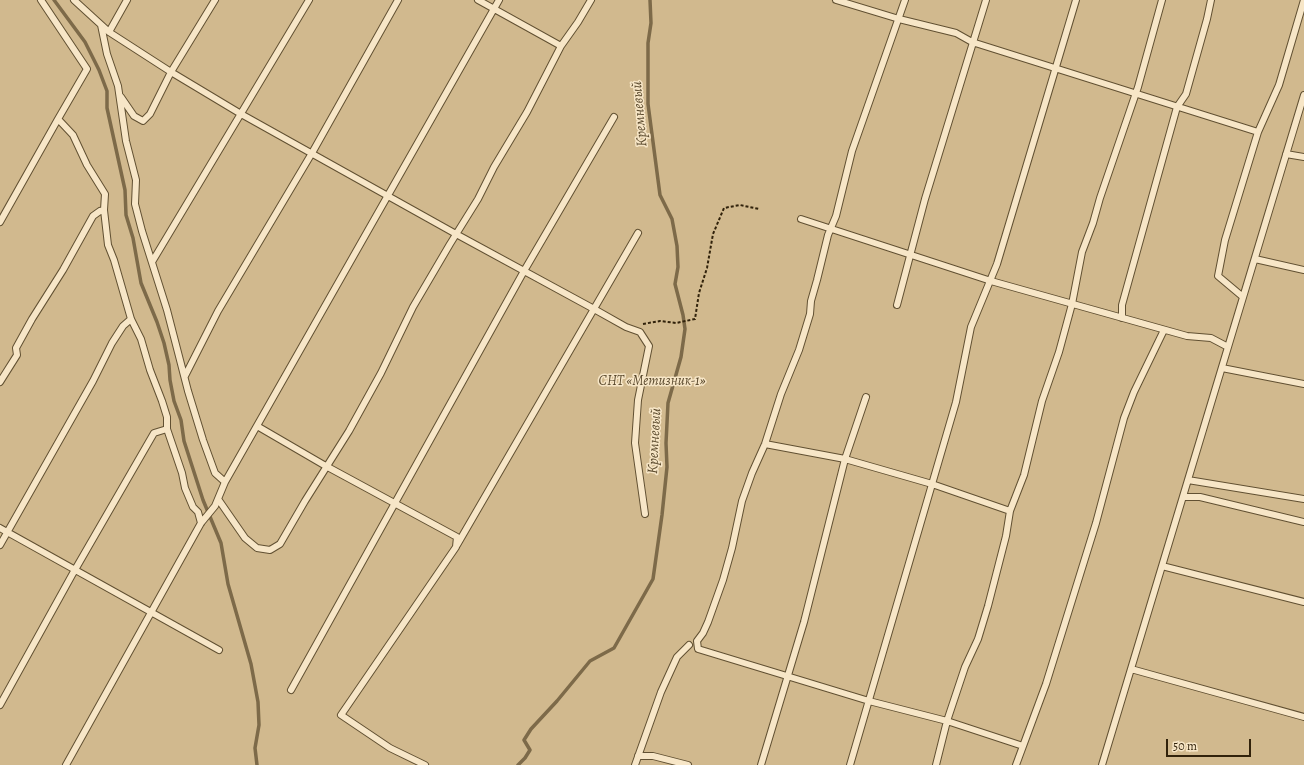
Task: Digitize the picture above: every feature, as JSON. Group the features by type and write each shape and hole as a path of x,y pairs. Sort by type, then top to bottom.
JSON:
{"lane":[{"path":"0,222 86,69 41,0"},
{"path":"74,0 109,32 171,72 242,114 387,197 626,327 640,332 649,346 638,400 635,443 645,514"},
{"path":"109,32 127,0"},
{"path":"120,95 134,116 143,121 150,114 171,72 214,0"},
{"path":"152,262 309,0"},
{"path":"184,376 218,312 312,154 398,0"},
{"path":"478,0 561,46"},
{"path":"66,765 201,523 215,506 225,482 499,0"},
{"path":"218,499 245,538 257,548 270,550 280,544 349,431 381,372 413,307 478,199 561,46 591,0"},
{"path":"836,0 956,34 972,42 1258,132"},
{"path":"905,0 852,151 836,216 810,301 810,314 794,363 781,394 765,444 752,473 742,501 732,548 708,622 697,641 698,649 868,701 947,721 1023,746"},
{"path":"897,305 925,199 986,0"},
{"path":"850,765 956,402 971,327 997,264 1076,0"},
{"path":"936,765 947,721 965,667 978,639 988,606 1006,536 1010,511 1024,475 1042,401 1059,352 1072,304 1082,252 1094,223 1100,198 1136,93 1162,0"},
{"path":"1122,318 1122,305 1177,107 1186,94 1207,20 1211,0"},
{"path":"1243,297 1218,276 1225,240 1258,132 1278,85 1304,0"},
{"path":"101,25 107,54 120,95 126,141 136,180 135,204 142,231 168,310 188,391 215,473 225,482"},
{"path":"1102,765 1304,95"},
{"path":"291,690 524,271 614,117"},
{"path":"58,119 73,135 105,194 104,210 108,245 114,260 131,319 141,339 150,370 162,401 167,417 167,429 182,473 185,488 193,507 198,512 201,523"},
{"path":"1286,154 1304,157"},
{"path":"0,382 17,355 16,348 63,270 93,216 104,210"},
{"path":"801,219 991,281 1187,336 1211,338 1228,347"},
{"path":"425,765 390,748 341,715 456,546 638,233"},
{"path":"1255,259 1304,270"},
{"path":"0,545 103,362 112,343 123,326 131,319"},
{"path":"1016,765 1046,684 1096,523 1124,418 1134,392 1164,330"},
{"path":"1222,368 1304,384"},
{"path":"761,765 804,622 845,459 866,397"},
{"path":"257,426 395,504 457,537 456,546"},
{"path":"0,705 154,433 167,429"},
{"path":"765,444 845,459 932,484 1010,511"},
{"path":"1188,480 1304,500"},
{"path":"1183,496 1200,497 1304,522"},
{"path":"0,528 219,650"},
{"path":"1162,566 1304,602"},
{"path":"634,765 661,692 678,657 690,645"},
{"path":"1131,669 1304,717"},
{"path":"638,756 652,756 688,765"}],"path":[{"path":"626,327 660,321 676,323 694,319 699,293 707,268 713,234 724,208 740,205 759,209"}],"green space":[{"name":"СНТ «Метизник-1»","path":"0,0 1304,0 1304,765 0,765"}],"waterway":[{"path":"54,0 85,42 99,70 107,91 107,108 125,190 126,215 133,238 141,283 164,343 174,401 181,420 184,441 203,500 221,543 228,584 251,664 258,702 259,725 255,748 257,765"},
{"name":"Кремневый","path":"518,765 530,750 524,740 531,729 557,701 590,661 614,648 653,579 667,467 666,443 668,403 681,357 685,329 675,284 678,267 677,246 672,219 660,195 648,104 648,43 651,23 650,0"}]}
